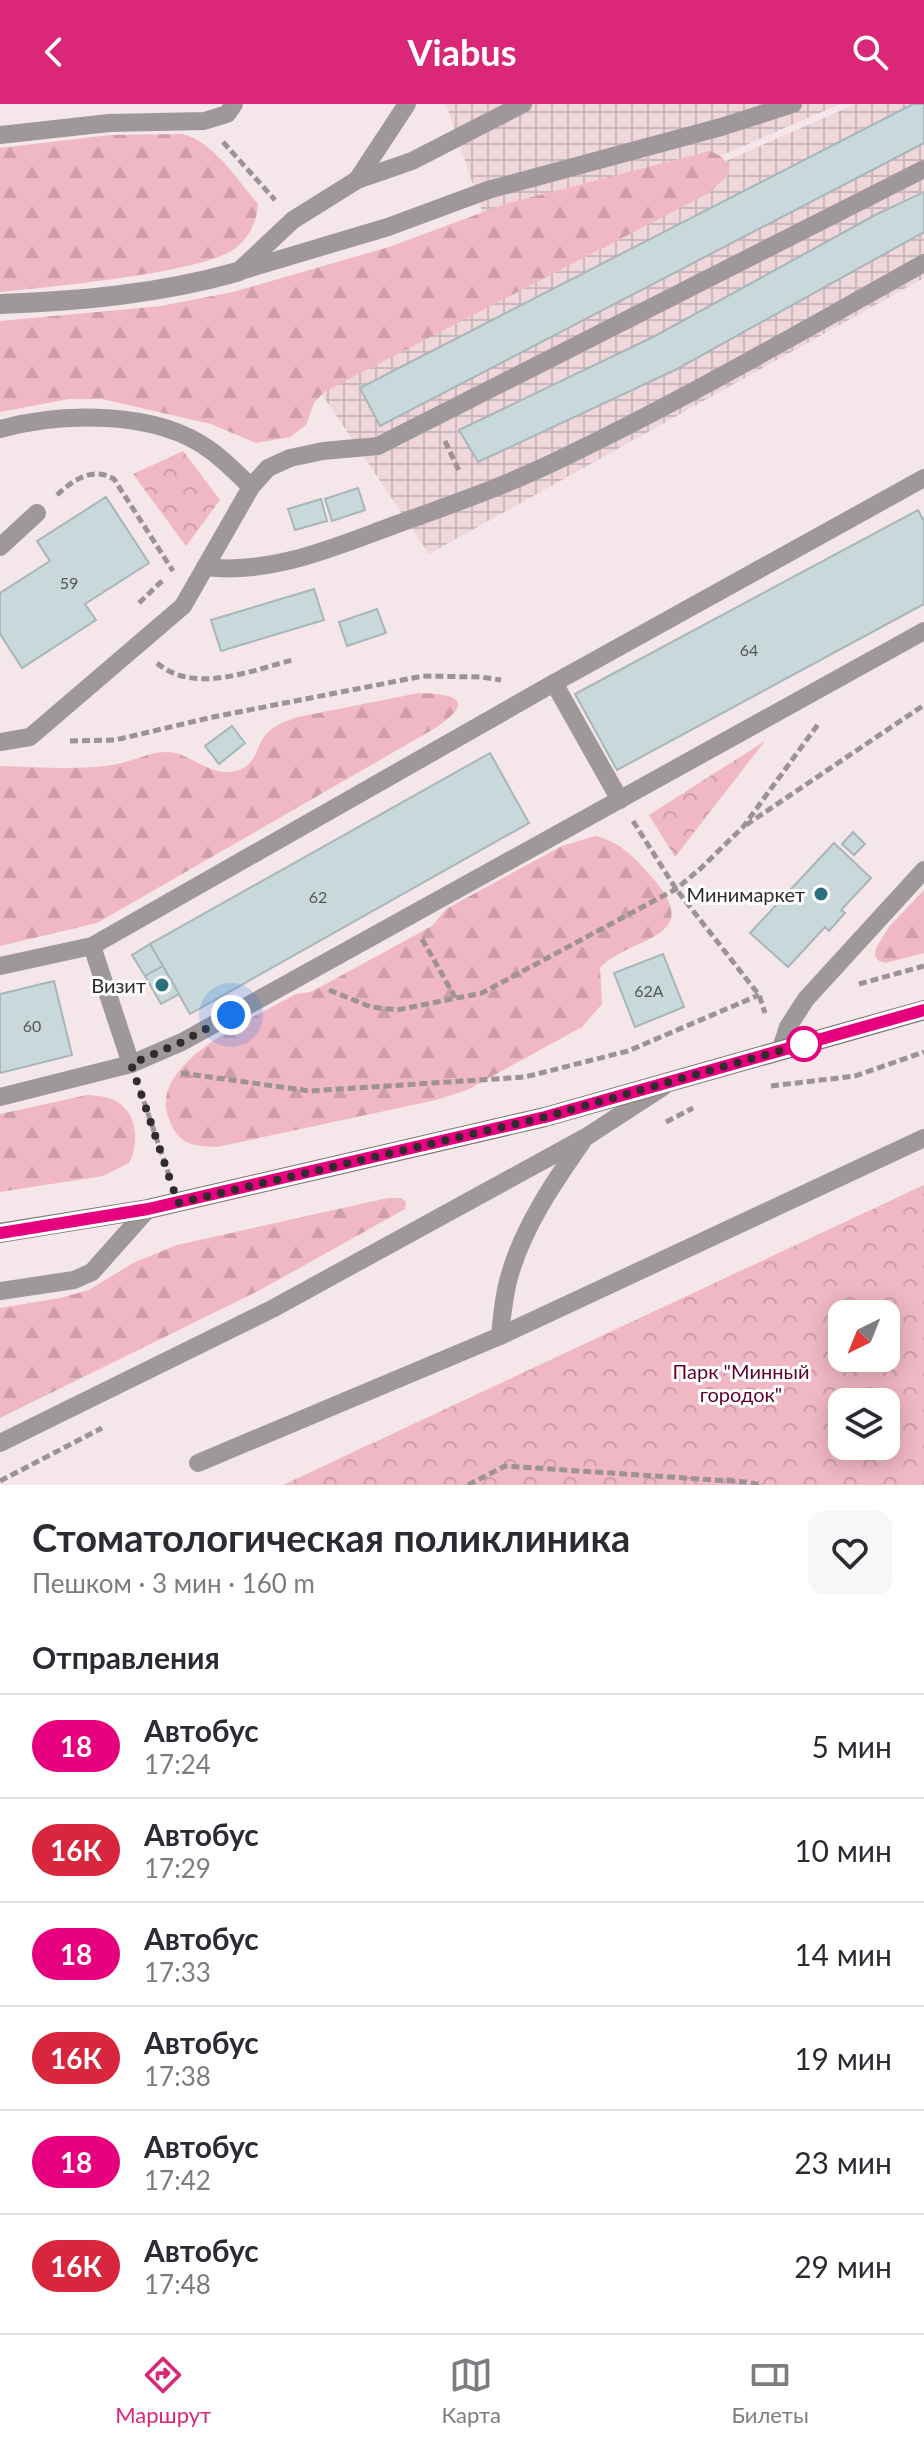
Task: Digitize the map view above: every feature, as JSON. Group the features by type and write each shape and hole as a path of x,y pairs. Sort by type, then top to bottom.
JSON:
{"main road":[{"path":"0,1233 178,1203 545,1117 924,1010"}],"street":[{"path":"0,304 65,302 158,291 237,272"}],"lane":[{"path":"0,135 109,123 204,121 227,114 234,104"},
{"path":"357,180 407,104"},
{"path":"237,272 293,220 357,180 412,161 523,104"},
{"path":"237,272 388,227 488,190 721,127 793,104"},
{"path":"0,740 30,737 183,606 251,487 268,468 290,458 323,451 378,446 924,169"},
{"path":"205,567 233,571 270,566 343,544 472,497 549,464 735,370 924,263"},
{"path":"0,429 31,420 80,418 136,421 176,433 208,448 251,487"},
{"path":"0,966 92,946 554,683 924,478"},
{"path":"0,547 37,513"},
{"path":"0,1097 131,1064 182,1042 924,631"},
{"path":"554,683 620,800"},
{"path":"780,1051 797,1010 924,870"},
{"path":"92,946 131,1064"},
{"path":"0,1443 272,1309 586,1137 675,1079"},
{"path":"500,1336 510,1272 523,1241 550,1187 586,1137"},
{"path":"198,1463 500,1336 924,1138"},
{"path":"0,1291 74,1280 92,1272 148,1209"}],"path":[{"path":"204,121 293,220"},
{"path":"434,417 472,497"},
{"path":"65,487 83,476 96,473 114,479 174,572"},
{"path":"153,588 135,607 128,632 136,646 162,668 179,677 215,679 293,660"},
{"path":"30,737 115,740 213,717 423,676 554,683"},
{"path":"743,827 924,705"},
{"path":"305,974 318,986 371,1007 397,1010 482,993 676,889 743,827 824,716"},
{"path":"178,1203 131,1064 224,1081 310,1091 525,1077 628,1051 759,995 676,889 646,845"},
{"path":"409,916 455,997"},
{"path":"806,999 924,966"},
{"path":"760,1088 855,1076 924,1052"},
{"path":"654,1129 694,1108"},
{"path":"0,1481 108,1425"},
{"path":"468,1485 505,1466 763,1485"}],"shaded area":[{"path":"446,104 840,104 496,253"},
{"path":"856,104 924,104 924,278 429,554 303,366 577,226"}],"green space":[{"path":"183,134 215,154 258,204 252,228 237,247 220,256 161,271 0,292 0,148 110,135"},
{"path":"710,151 722,157 730,167 727,176 707,194 324,392 314,403 306,425 290,437 256,443 211,424 102,399 69,399 0,412 0,321 161,306 233,292 389,247 505,204"},
{"path":"183,451 220,500 186,546 133,474"},
{"path":"419,693 445,695 453,698 458,707 432,730 97,923 0,946 0,766 89,767 118,764 166,752 184,756 218,771 236,771 250,762 265,735 283,723 298,717"},
{"path":"765,741 675,857 649,815"},
{"path":"595,836 619,846 638,862 666,896 671,912 668,924 659,934 613,957 600,968 602,1004 582,1027 467,1090 436,1100 217,1147 193,1145 177,1134 169,1119 166,1098 173,1079 209,1044 296,994 311,992 432,926 446,909 562,846"},
{"path":"924,890 924,953 885,963 879,961 875,955 876,948 889,927"},
{"path":"87,1095 115,1101 130,1116 135,1139 129,1163 103,1176 0,1192 0,1114"},
{"name":"Парк \"Минный городок\"","path":"924,1185 924,1485 283,1485"},
{"path":"388,1198 401,1198 406,1202 405,1209 260,1290 0,1418 0,1308 89,1290 133,1263 177,1245"}],"building":[{"path":"913,104 924,104 924,143 380,426 360,388"},
{"path":"924,192 924,232 675,370 478,462 459,430 655,336 877,214"},
{"path":"358,488 365,510 332,521 325,499"},
{"path":"106,497 149,563 85,604 96,620 22,668 0,634 0,593 50,561 37,541"},
{"path":"321,499 327,521 295,530 288,509"},
{"path":"918,510 924,521 924,604 617,770 575,694"},
{"path":"314,589 324,620 221,651 211,620"},
{"path":"377,609 386,633 347,646 339,622"},
{"path":"232,726 245,743 219,764 205,746"},
{"path":"490,753 529,823 190,1014 150,944"},
{"path":"853,832 865,844 854,855 842,844"},
{"name":"Минимаркет","path":"834,843 871,878 841,910 845,913 829,931 825,927 788,967 750,933"},
{"path":"150,944 163,966 145,976 132,955"},
{"path":"663,954 684,1007 635,1027 614,973"},
{"name":"Визит","path":"163,966 179,994 161,1004 145,976"},
{"path":"54,981 72,1055 0,1073 0,994"}],"bus line":[{"name":"18","path":"0,1233 148,1209 545,1117 924,1010"}],"place":[{"name":"Минимаркет","path":"821,894"},
{"name":"Визит","path":"162,985"}],"route":[{"path":"231,1015 182,1042 131,1064 178,1203 545,1117 811,1042 804,1044"}]}
